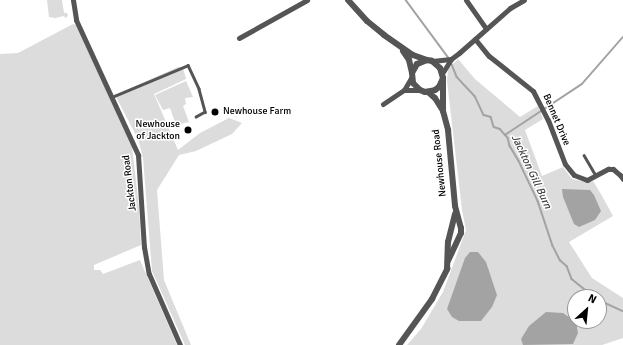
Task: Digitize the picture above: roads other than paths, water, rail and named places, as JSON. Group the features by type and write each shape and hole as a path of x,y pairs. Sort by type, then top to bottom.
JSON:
{"street":[{"name":"Jackton Road","path":"73,0 76,20 138,155 144,247 149,274 180,345"},
{"path":"239,38 306,0"},
{"path":"348,0 367,21 401,48 416,57 430,61 440,68 443,75"},
{"path":"466,0 486,29"},
{"path":"404,90 420,90 428,92 439,87 451,58 510,8 524,0"},
{"name":"Bennet Drive","path":"475,39 489,56 533,91 548,120 565,164 574,175 587,180 608,169 613,169 620,174 623,179"},
{"path":"401,48 409,60 416,87 420,90"},
{"path":"383,104 404,90 417,64 451,58"},
{"name":"Newhouse Road","path":"443,75 443,111 448,130 456,213 461,228 448,261"},
{"name":"Newhouse Road","path":"428,92 435,98 443,111"},
{"name":"Newhouse Road","path":"399,345 432,299 447,269 448,242 456,213"}],"lane":[{"path":"111,97 188,65 199,89 205,112 196,116"},
{"path":"584,156 596,176"}],"waterway":[{"name":"Jackton Gill Burn","path":"406,0 448,57"},
{"path":"505,135 582,84 623,37"},
{"name":"Jackton Gill Burn","path":"451,62 457,77 475,96 484,115 491,117 494,127 500,129 508,138 510,146 519,161 538,201 553,246 560,260 567,266 572,279 584,289"},
{"name":"Jackton Gill Burn","path":"607,304 623,311"}],"place":[{"name":"Newhouse Farm","path":"215,112"},
{"name":"Newhouse of Jackton","path":"188,130"}]}
